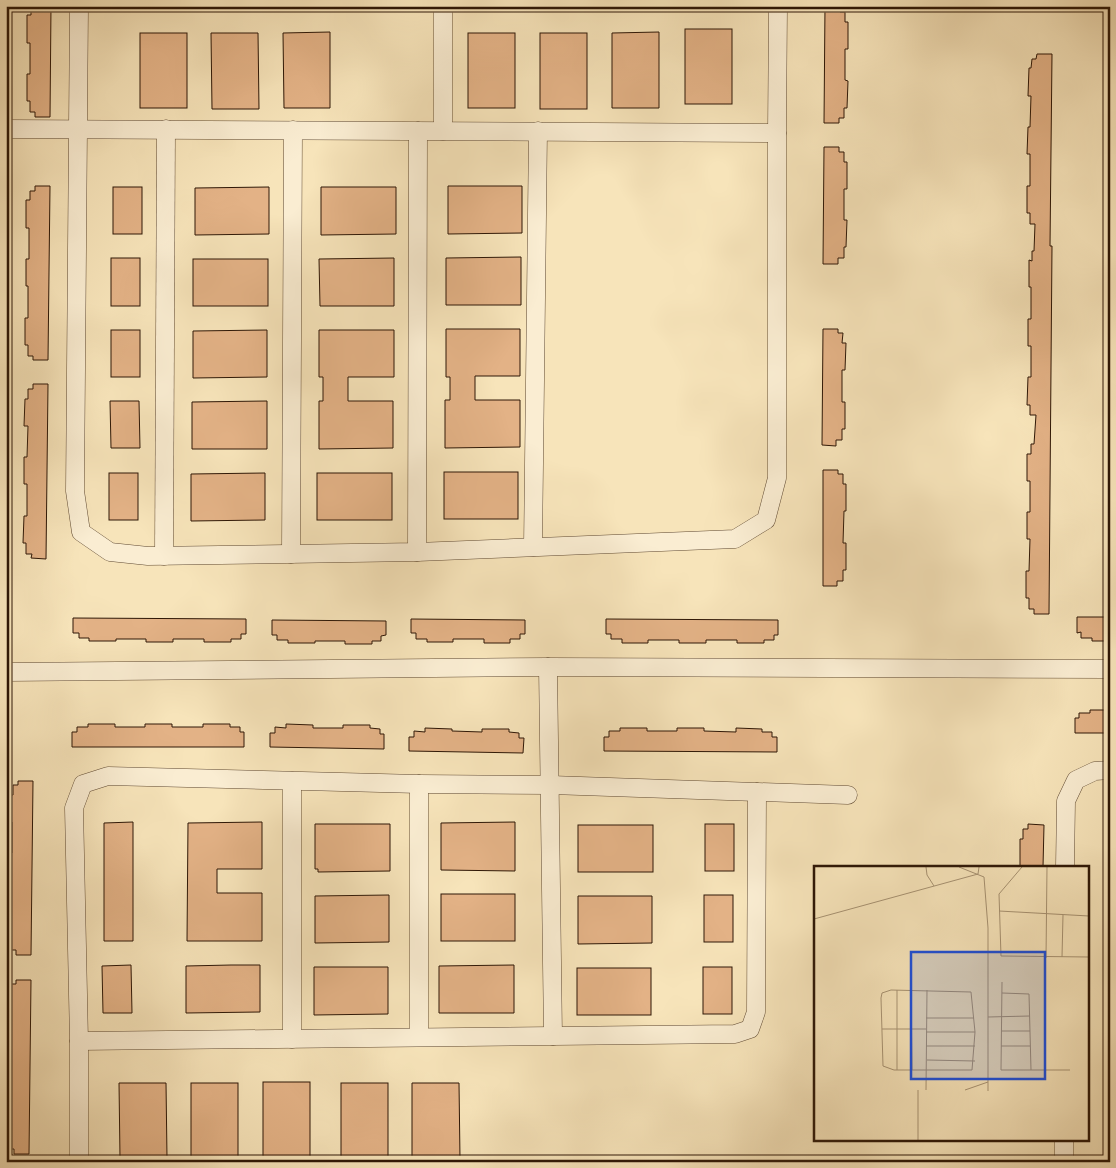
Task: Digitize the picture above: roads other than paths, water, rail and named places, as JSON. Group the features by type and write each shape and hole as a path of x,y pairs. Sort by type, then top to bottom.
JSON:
{"street":[{"path":"79,6 75,491 81,532 110,552 148,556 417,552 735,540 766,520 777,478 778,6"},
{"path":"443,6 443,131"},
{"path":"6,129 777,133"},
{"path":"164,556 166,129"},
{"path":"291,554 293,130"},
{"path":"417,552 418,131"},
{"path":"533,547 538,131"},
{"path":"6,672 548,667 1110,669"},
{"path":"548,667 553,1036"},
{"path":"1065,866 1066,801 1076,780 1095,771 1110,770"},
{"path":"79,1162 79,1041 74,808 83,784 108,776 419,784 550,785 848,795"},
{"path":"292,781 292,1039"},
{"path":"419,784 419,1037"},
{"path":"79,1041 735,1034 750,1029 756,1012 757,792"},
{"path":"1064,1140 1064,1162"}]}
